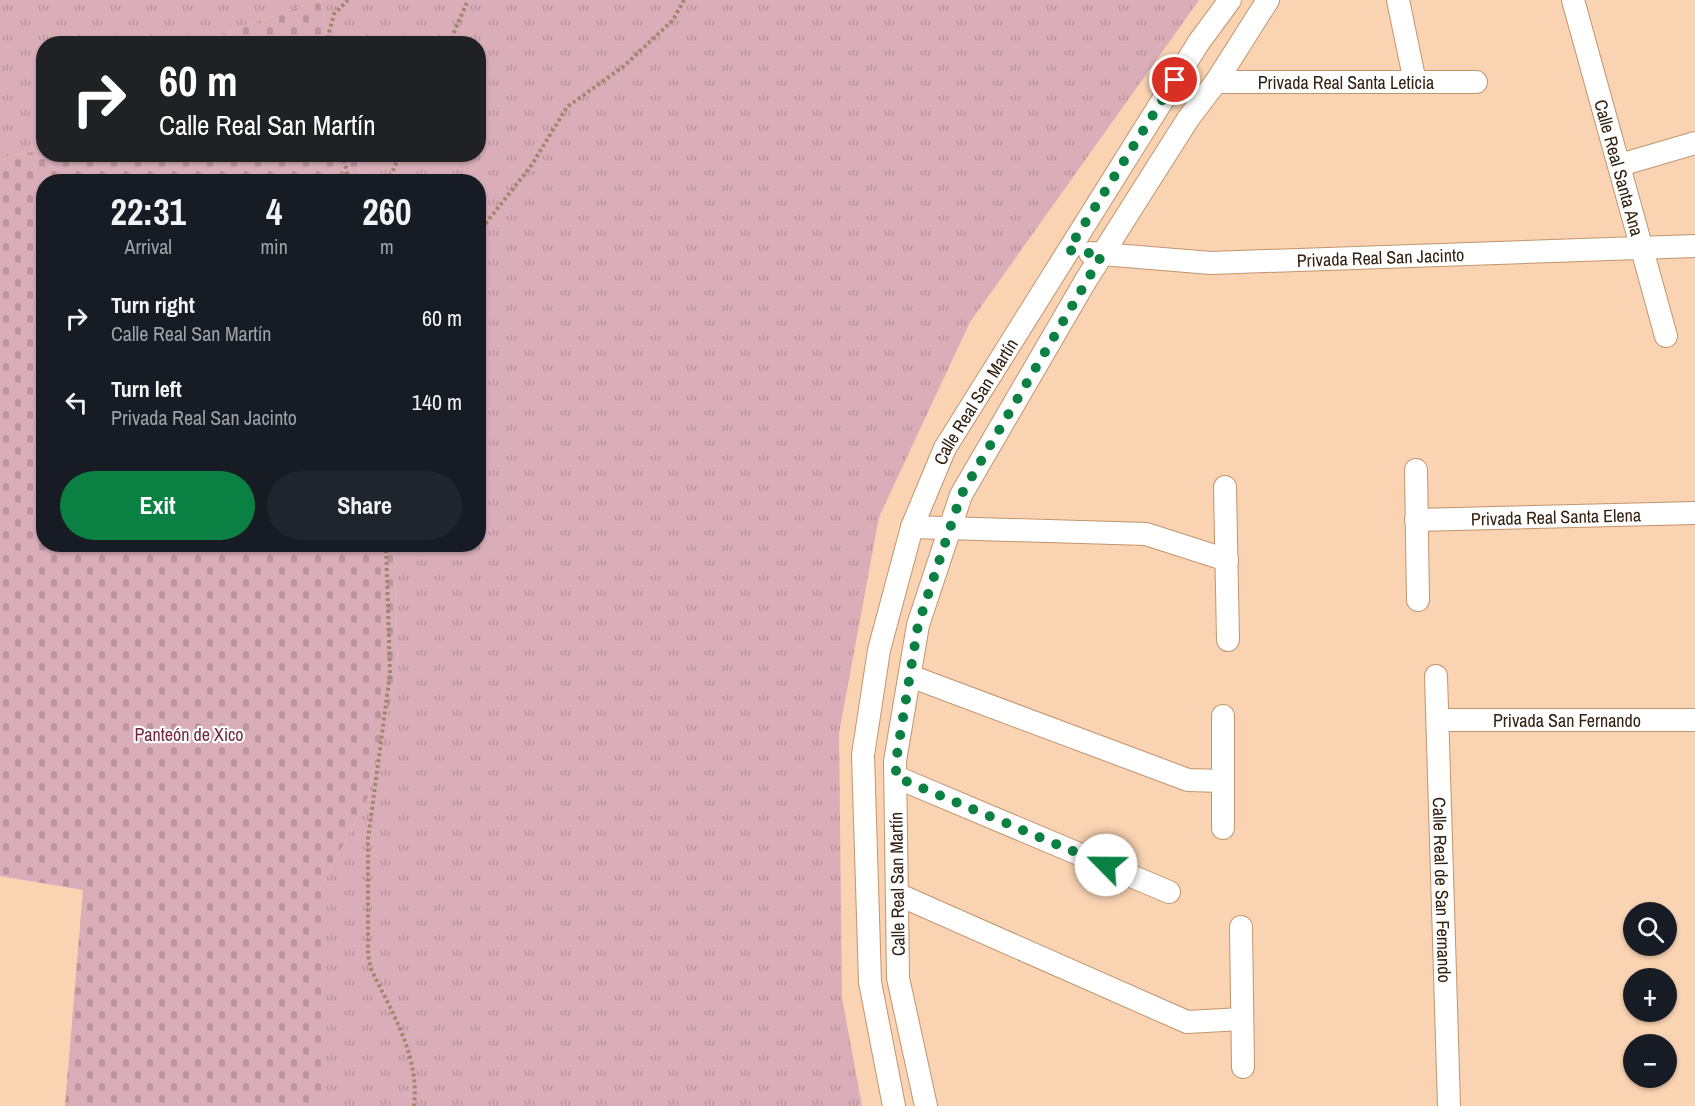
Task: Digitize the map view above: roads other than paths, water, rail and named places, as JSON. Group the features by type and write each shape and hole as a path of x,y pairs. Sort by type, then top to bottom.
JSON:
{"street":[{"name":"Calle Real San Martín","path":"894,1106 870,982 863,754 879,650 912,527 945,448 1198,42 1230,0"},
{"name":"Calle Real San Martín","path":"926,1106 898,978 896,761 918,625 966,485 1102,255 1188,119 1216,82 1268,0"},
{"path":"1398,0 1415,82"},
{"name":"Calle Real Santa Ana","path":"1573,0 1666,336"},
{"name":"Privada Real Santa Leticia","path":"1216,82 1476,82"},
{"path":"1620,165 1695,143"},
{"name":"Privada Real San Jacinto","path":"1068,250 1102,255 1211,263 1695,246"},
{"path":"1416,470 1418,600"},
{"path":"1225,487 1228,640"},
{"name":"Privada Real Santa Elena","path":"1416,520 1695,513"},
{"path":"912,527 949,530 1146,534 1227,560"},
{"path":"910,676 1188,780 1222,781"},
{"name":"Calle Real de San Fernando","path":"1436,676 1449,1106"},
{"path":"1223,716 1223,828"},
{"name":"Privada San Fernando","path":"1438,720 1695,720"},
{"path":"896,777 1169,892"},
{"path":"897,894 1186,1022 1242,1019"},
{"path":"1241,927 1243,1067"}],"park label":[{"name":"Panteón de Xico","path":"189,734"}]}
